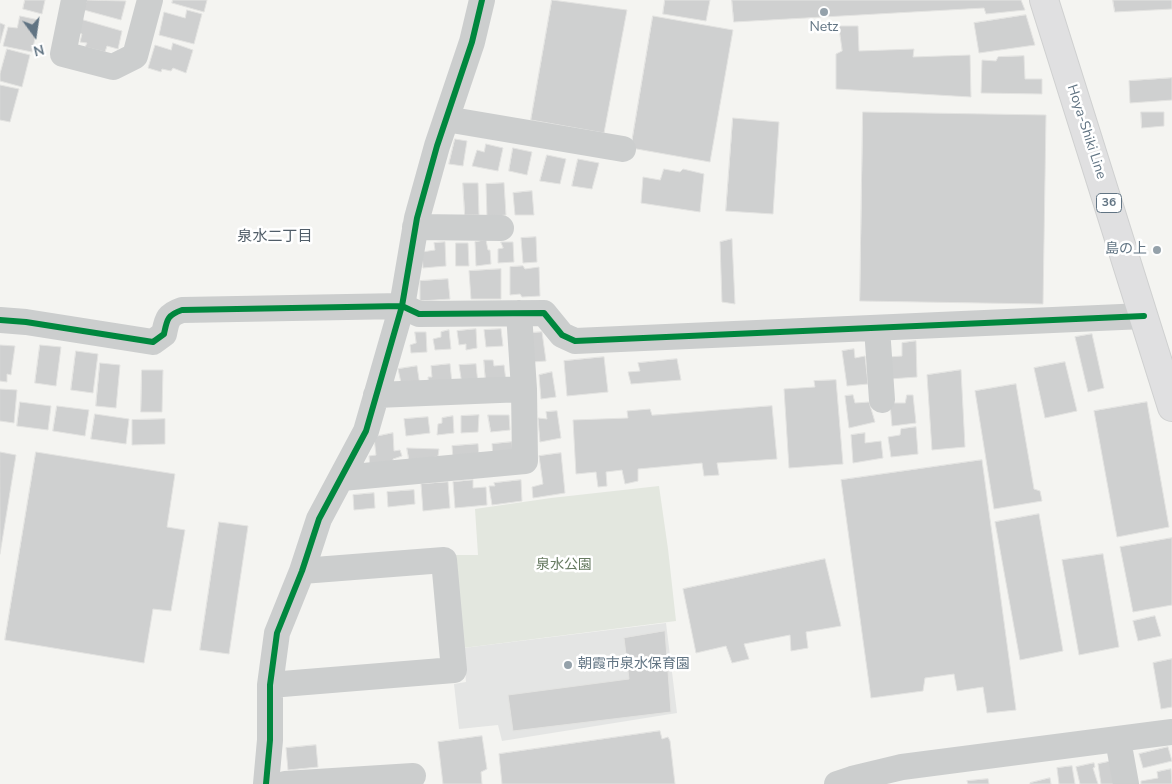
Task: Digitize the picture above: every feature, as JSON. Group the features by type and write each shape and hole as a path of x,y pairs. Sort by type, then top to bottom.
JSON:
{"main road":[{"name":"Hoya-Shiki Line","path":"1044,0 1172,407"}],"street":[{"path":"74,0 63,54 113,68 135,56 150,0"},
{"path":"266,784 270,740 270,685 277,634 302,571 319,519 366,431 402,306 415,227 437,146 472,42 482,0"},
{"path":"446,119 623,149"},
{"path":"415,227 501,228"},
{"path":"0,320 26,322 153,342 164,334 168,320 173,313 182,310 402,306 419,314 544,313 562,335 575,341 1144,316"},
{"path":"342,478 526,461 519,313"},
{"path":"877,328 882,400"},
{"path":"376,395 524,389"},
{"path":"270,685 454,670 444,560 302,571"},
{"path":"837,784 852,778 902,767 951,772 1118,740 1172,732"},
{"path":"1118,740 1126,784"},
{"path":"285,784 413,776"}],"shaded area":[{"name":"朝霞市泉水保育園","path":"666,623 677,713 502,741 498,725 459,729 454,684 466,682 463,648"}],"green space":[{"name":"泉水公園","path":"659,486 676,621 463,648 453,555 478,555 475,509"}],"building":[{"path":"25,0 45,0 42,14 23,9"},
{"path":"87,0 126,1 121,20 84,10"},
{"path":"173,0 207,0 204,12 172,3"},
{"path":"552,0 627,10 604,133 531,120"},
{"path":"665,0 710,0 706,21 663,14"},
{"name":"Netz","path":"732,0 1021,0 1025,10 986,14 984,8 734,22"},
{"path":"1113,0 1172,0 1172,9 1115,12"},
{"path":"187,10 202,14 194,44 159,35 164,12 185,18"},
{"path":"1026,15 1035,45 979,53 974,23"},
{"path":"20,16 39,20 32,52 3,46 8,27 17,28"},
{"path":"653,16 733,30 710,162 631,148"},
{"path":"80,19 122,31 118,49 107,46 105,52 85,47 87,43 80,42 82,34 79,33"},
{"path":"0,23 5,25 0,43"},
{"path":"839,26 858,26 859,51 914,49 913,57 970,55 971,97 836,89 836,54 842,51"},
{"path":"173,43 193,50 186,73 173,68 171,71 162,69 161,72 148,68 155,45 171,50"},
{"path":"7,49 30,55 22,87 0,81"},
{"path":"1024,56 1025,79 1042,79 1042,94 981,93 982,60 996,61 998,57"},
{"path":"1172,78 1172,100 1130,103 1129,81"},
{"path":"0,85 19,89 10,122 0,120"},
{"path":"863,112 1046,115 1043,304 860,301"},
{"path":"1141,112 1164,112 1164,126 1142,128"},
{"path":"733,118 779,122 773,214 726,211"},
{"path":"455,139 467,141 463,166 449,164"},
{"path":"486,144 503,148 498,171 472,166 477,150 484,152"},
{"path":"513,148 532,152 527,175 509,171"},
{"path":"547,155 566,159 560,184 540,181"},
{"path":"578,159 599,163 592,189 572,186"},
{"path":"664,169 680,172 683,169 704,174 700,212 641,203 643,177 660,180"},
{"path":"463,183 478,183 479,215 465,215"},
{"path":"504,183 506,215 487,217 486,184"},
{"path":"532,191 534,215 515,215 513,193"},
{"path":"536,237 537,262 523,263 521,238"},
{"path":"732,239 735,304 722,302 720,242"},
{"path":"486,240 488,250 490,250 491,264 476,266 475,242"},
{"path":"445,242 446,266 423,268 422,252 435,250 434,243"},
{"path":"501,242 513,242 514,262 498,263 498,249 503,248"},
{"path":"456,243 468,243 469,266 456,266"},
{"path":"523,266 525,269 539,267 540,296 522,297 520,294 510,295 510,267"},
{"path":"501,269 501,299 471,299 469,271"},
{"path":"448,279 450,299 420,301 420,281"},
{"path":"476,329 477,348 466,350 466,344 459,345 457,331"},
{"path":"501,329 503,346 486,347 484,330"},
{"path":"449,330 451,349 435,350 433,339 441,337 441,332"},
{"path":"415,332 426,332 427,352 411,353 410,345 416,343"},
{"path":"542,332 546,361 532,362 530,333"},
{"path":"1092,334 1104,388 1088,392 1075,337"},
{"path":"916,341 917,377 890,379 888,357 902,356 902,343"},
{"path":"0,345 15,346 11,375 7,374 7,382 0,381"},
{"path":"40,345 61,347 56,386 35,383"},
{"path":"854,349 855,358 865,356 868,384 847,386 842,351"},
{"path":"76,351 98,354 93,393 71,390"},
{"path":"604,357 608,392 567,396 564,361"},
{"path":"677,359 681,380 631,384 628,372 640,371 638,363"},
{"path":"484,360 493,360 494,366 504,365 506,381 486,384"},
{"path":"1065,362 1077,411 1045,418 1034,368"},
{"path":"100,363 120,365 116,408 96,406"},
{"path":"450,364 452,383 429,387 428,377 432,377 431,366"},
{"path":"476,364 478,384 462,384 459,365"},
{"path":"417,366 420,386 402,387 398,369"},
{"path":"142,370 163,370 162,412 141,412"},
{"path":"961,370 965,447 932,450 927,375"},
{"path":"552,372 556,397 541,399 539,375"},
{"path":"836,380 843,464 789,468 784,389 815,387 814,381"},
{"path":"1016,384 1034,489 1040,491 1042,501 994,509 975,391"},
{"path":"0,389 17,390 14,423 0,421"},
{"path":"853,395 855,403 869,402 875,422 849,428 845,396"},
{"path":"907,395 913,395 916,423 892,426 890,403 905,403"},
{"path":"20,402 51,406 48,430 17,426"},
{"path":"1147,402 1169,527 1117,537 1094,411"},
{"path":"57,406 89,410 85,436 53,431"},
{"path":"772,406 777,459 717,463 719,475 704,476 702,463 638,469 638,481 625,484 622,470 606,472 607,486 598,487 596,472 576,474 573,420 628,418 627,411 650,409 652,415"},
{"path":"557,411 561,438 540,442 538,418 547,419 546,412"},
{"path":"95,414 129,419 126,444 91,439"},
{"path":"479,415 478,432 461,433 461,416"},
{"path":"488,415 509,415 510,430 491,432"},
{"path":"453,416 454,433 437,435 438,424 442,423 442,418"},
{"path":"428,417 430,433 406,436 404,419"},
{"path":"165,419 165,444 132,445 132,420"},
{"path":"916,427 918,454 891,457 888,437 900,435 901,429"},
{"path":"393,433 394,451 400,450 402,456 393,459 393,463 370,466 369,456 376,455 374,437"},
{"path":"865,433 865,443 881,441 883,458 853,463 851,435"},
{"path":"512,442 513,455 493,456 492,444"},
{"path":"478,444 479,457 453,458 452,446"},
{"path":"407,448 439,449 438,456 410,465"},
{"path":"0,452 16,455 0,554"},
{"path":"36,452 175,474 167,527 185,530 171,611 153,609 144,663 5,640"},
{"path":"561,453 565,493 533,498 532,487 543,484 539,456"},
{"path":"982,460 1016,710 987,713 983,687 957,691 954,674 925,678 923,691 871,698 841,480"},
{"path":"473,480 473,488 486,487 487,505 455,508 453,482"},
{"path":"521,480 522,501 492,505 489,486 495,486 494,483"},
{"path":"448,482 450,508 423,511 421,484"},
{"path":"414,490 415,504 388,507 387,492"},
{"path":"374,493 375,508 354,510 353,495"},
{"path":"1039,514 1063,651 1020,660 995,522"},
{"path":"219,522 248,526 229,654 200,650"},
{"path":"1172,538 1172,605 1133,612 1120,547"},
{"path":"1103,554 1119,647 1079,655 1062,560"},
{"path":"825,559 841,626 806,632 808,648 791,651 790,635 744,644 749,659 732,663 726,646 696,653 683,589"},
{"path":"1155,616 1161,636 1138,641 1133,621"},
{"path":"665,631 671,712 513,731 508,695 629,679 624,638"},
{"path":"1172,659 1172,707 1161,709 1153,663"},
{"path":"660,731 662,739 668,737 670,741 675,784 502,784 499,754"},
{"path":"482,736 487,769 481,772 482,784 443,784 438,742"},
{"path":"316,745 318,767 288,770 286,748"},
{"path":"1168,747 1172,761 1143,768 1139,754"},
{"path":"1112,761 1116,784 1101,784 1098,764"},
{"path":"1094,763 1095,767 1093,768 1098,784 1080,784 1076,767"},
{"path":"1072,766 1075,784 1059,784 1057,768"},
{"path":"1171,769 1172,784 1141,784 1141,781 1158,778 1157,772"},
{"path":"1050,778 1051,784 1030,784 1030,783"},
{"path":"988,779 989,784 968,784 967,781"}],"cycle path":[{"path":"266,784 270,740 270,685 277,633 302,571 319,519 366,431 402,306 417,218 437,146 472,42 482,0"},
{"path":"0,320 26,322 153,342 164,334 167,322 171,316 182,310 402,306 419,314 544,313 562,335 575,341 1144,316"}],"place":[{"name":"Netz","path":"824,12"},
{"name":"島の上","path":"1157,250"},
{"name":"朝霞市泉水保育園","path":"568,665"}],"district":[{"name":"泉水二丁目","path":"275,237"}]}
